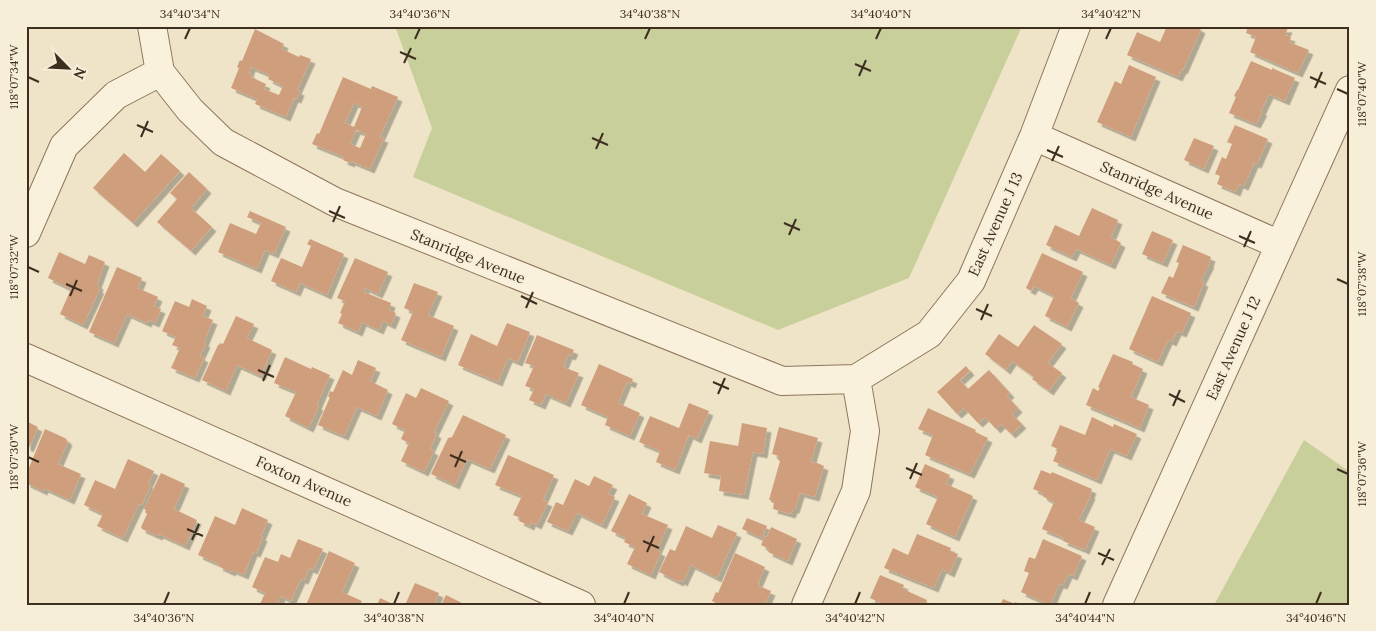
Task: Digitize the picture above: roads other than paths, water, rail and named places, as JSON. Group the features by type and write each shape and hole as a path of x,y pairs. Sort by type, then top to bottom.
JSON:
{"street":[{"name":"Stanridge Avenue","path":"152,26 160,72 190,110 223,142 335,202 782,381 856,379"},
{"name":"East Avenue J 13","path":"856,379 929,334 971,281 1034,136 1076,26"},
{"path":"26,233 64,146 116,95 160,72"},
{"name":"East Avenue J 12","path":"1117,605 1350,90"},
{"name":"Stanridge Avenue","path":"1034,136 1280,245"},
{"name":"Foxton Avenue","path":"26,358 581,605"},
{"path":"806,605 856,492 865,431 856,379"}]}
